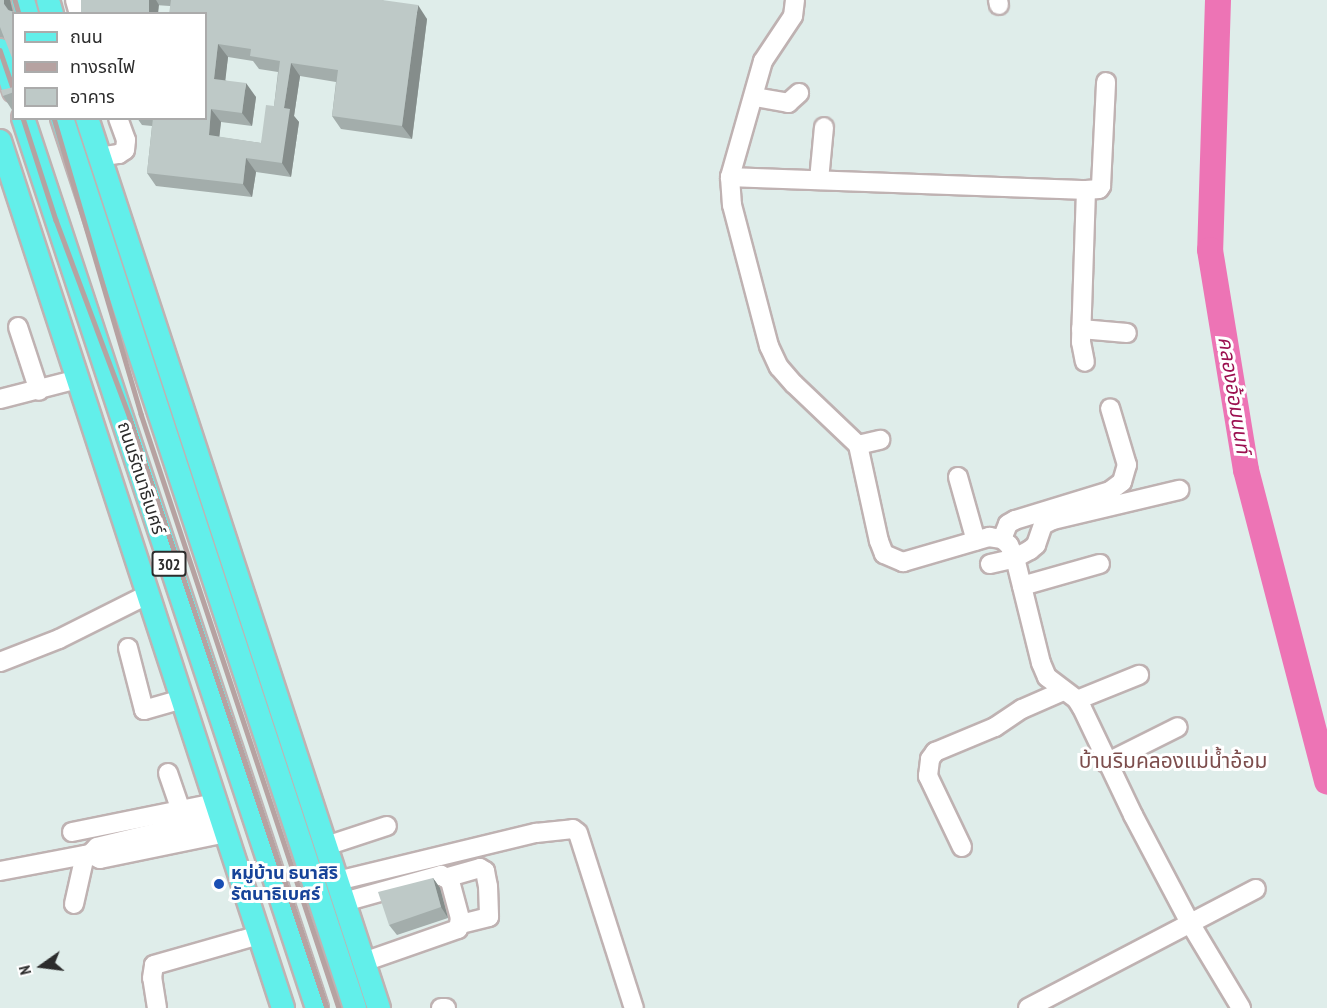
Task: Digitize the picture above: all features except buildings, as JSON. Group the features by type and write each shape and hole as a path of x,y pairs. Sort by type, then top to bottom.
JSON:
{"main road":[{"path":"0,50 12,87"},
{"path":"0,59 12,88"},
{"name":"ถนนรัตนาธิเบศร์","path":"23,120 317,1008"},
{"name":"ถนนรัตนาธิเบศร์","path":"63,120 355,1008"},
{"path":"88,120 341,891 377,1008"},
{"name":"ถนนรัตนาธิเบศร์","path":"0,141 283,1008"},
{"path":"244,672 377,1008"},
{"path":"208,683 288,1008"}],"street":[{"path":"795,0 793,16 763,61 755,97 730,177 732,205 769,346 779,368 858,445 879,541 884,554 903,562 989,537 1002,539 1009,545 1015,558 1041,663 1047,677 1070,696 1190,923 1241,1008"},
{"path":"730,177 1098,189 1101,186 1106,82"},
{"path":"755,97 788,103 799,93"},
{"path":"99,157 119,154 125,150 126,140 119,120"},
{"path":"819,180 824,127"},
{"path":"1085,362 1081,328 1086,190"},
{"path":"18,327 39,391"},
{"path":"1081,328 1127,333"},
{"path":"0,399 39,391 78,379"},
{"path":"1002,539 1008,524 1015,520 1110,491 1122,482 1127,465 1110,408"},
{"path":"858,445 880,440"},
{"path":"958,477 976,541"},
{"path":"990,564 1015,558 1036,545 1043,525 1053,520 1179,490"},
{"path":"1022,586 1100,564"},
{"path":"0,662 59,639 147,595"},
{"path":"128,648 144,710 182,699"},
{"path":"962,848 928,776 930,759 935,752 995,727 1022,709 1139,675"},
{"path":"1106,763 1178,727"},
{"path":"168,773 181,810"},
{"path":"72,832 181,810 221,818"},
{"path":"0,871 87,855 100,859 221,818"},
{"path":"326,846 387,826"},
{"path":"341,891 536,833 573,830 578,833 634,1008"},
{"path":"74,904 87,855"},
{"path":"445,878 480,868 485,871 489,894 489,917 460,924"},
{"path":"341,891 441,875 450,881 460,924 458,929 364,962"},
{"path":"1028,1008 1256,889"},
{"path":"157,1008 152,978 154,965 259,935"},
{"path":"441,1008 446,1008"}],"waterway":[{"name":"คลองอ้อมนนท์","path":"1218,0 1210,250 1246,470 1327,782"}],"railway":[{"path":"15,0 18,12"},
{"path":"0,50 12,85"},
{"path":"24,120 56,220 130,418 327,1008"},
{"path":"55,120 141,414 339,1008"}],"place":[{"name":"หมู่บ้าน ธนาสิริ รัตนาธิเบศร์","path":"219,884"}],"district":[{"name":"บ้านริมคลองแม่น้ำอ้อม","path":"1173,761"}]}
